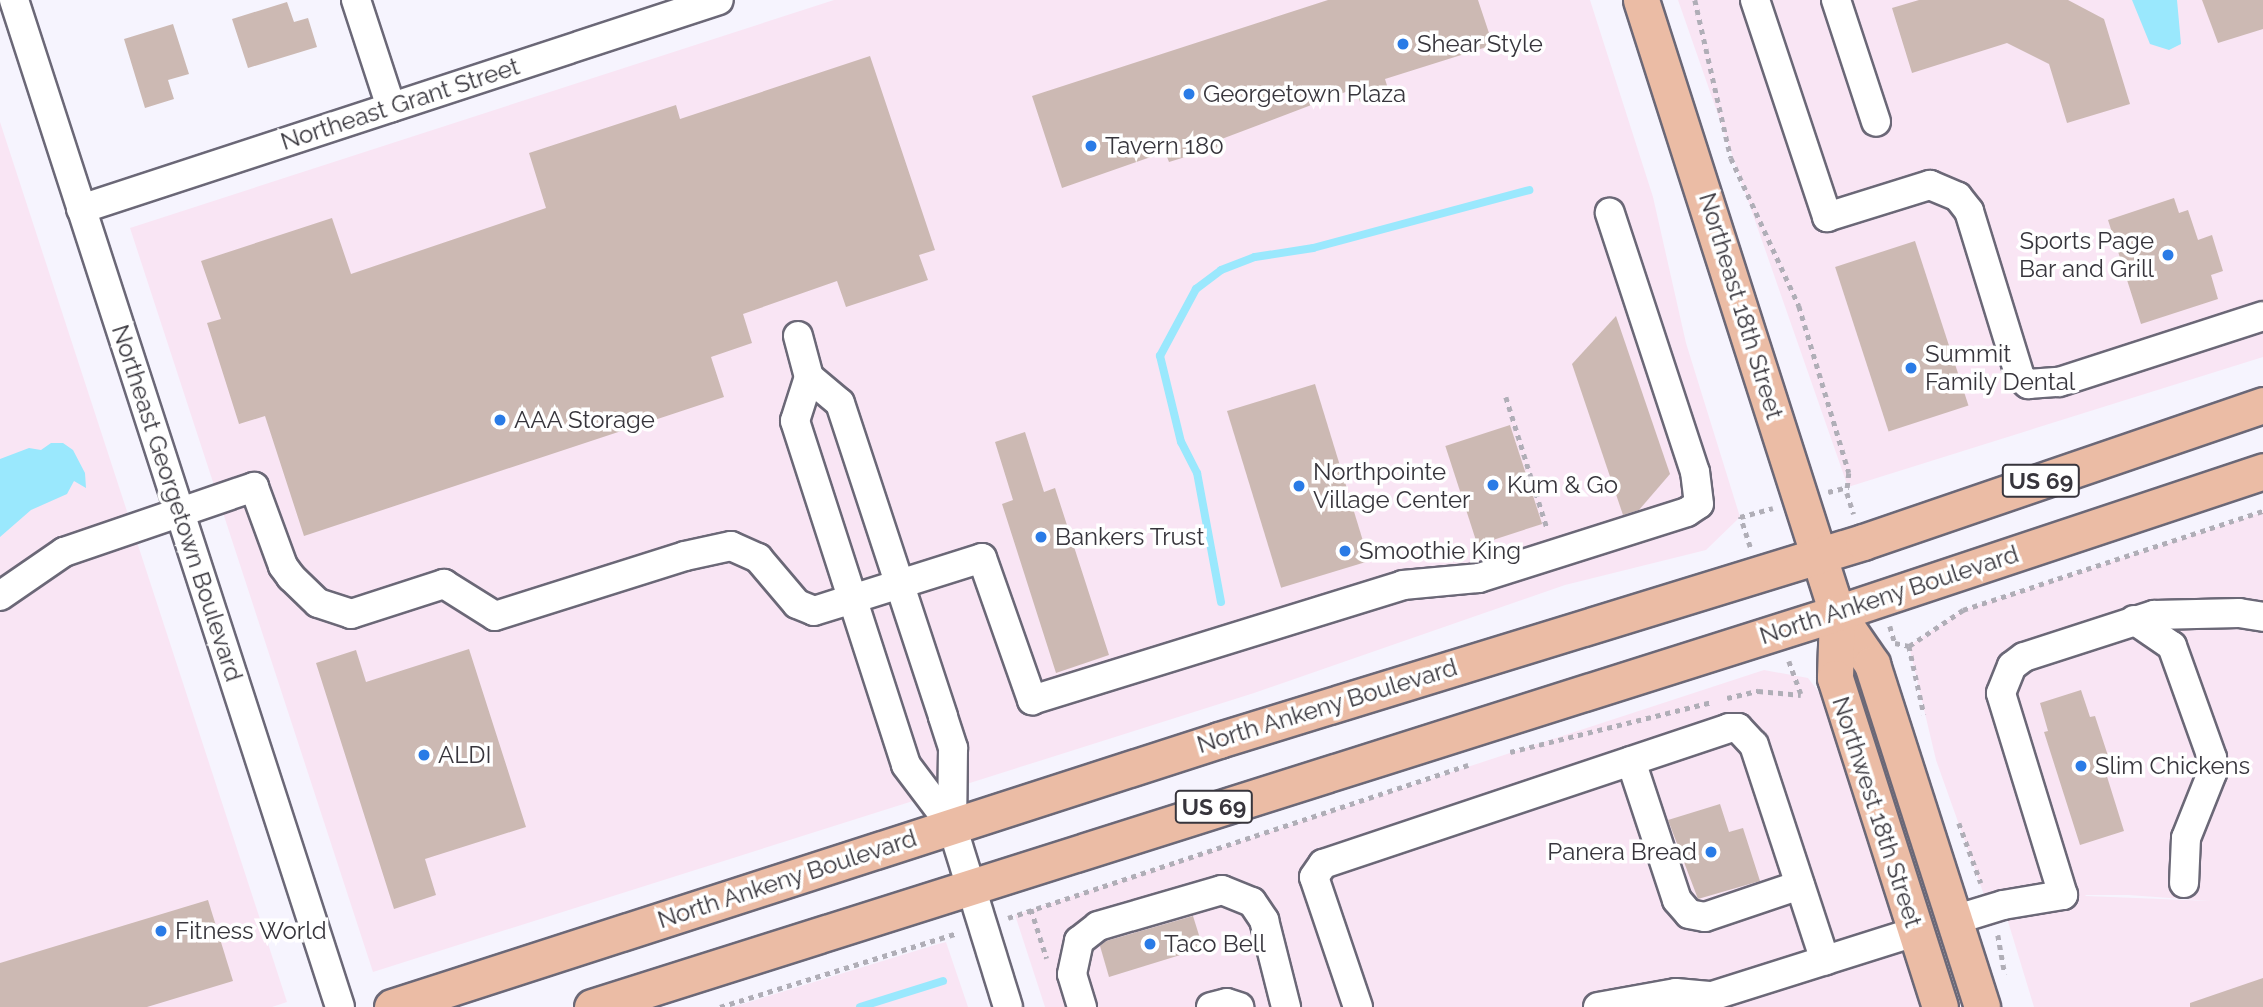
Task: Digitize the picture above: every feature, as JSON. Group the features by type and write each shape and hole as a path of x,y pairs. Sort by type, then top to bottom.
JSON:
{"main road":[{"name":"Northeast 18th Street","path":"1641,0 1837,613"},
{"name":"North Ankeny Boulevard","path":"391,1007 952,826 1863,542 2263,405"},
{"name":"North Ankeny Boulevard","path":"592,1007 1882,599 2263,471"},
{"path":"1837,613 1872,664 1982,1007"},
{"name":"Northwest 18th Street","path":"1837,613 1835,678 1941,1007"}],"street":[{"name":"Northeast Georgetown Boulevard","path":"14,0 340,1007"},
{"path":"356,0 391,107"},
{"name":"Northeast Grant Street","path":"81,209 719,0"},
{"path":"1755,0 1827,217 1930,185 1958,197 1969,211 2020,377 2028,384 2059,382 2263,316"},
{"path":"1836,0 1877,122"},
{"path":"0,596 64,552 254,487 291,577 318,603 351,614 443,584 495,616 731,546 758,558 797,604 814,611 982,558 1032,700 1403,585 1479,578 1687,512 1699,504 1701,496 1610,213"},
{"path":"798,335 809,377 795,421 906,765 952,826"},
{"path":"809,377 839,403 953,748 952,826 1008,1007"},
{"path":"1954,920 1989,909 2063,895 2001,693 2004,678 2024,657 2134,620 2178,613 2263,617"},
{"path":"2134,620 2172,646 2212,758 2212,773 2186,838 2184,883"},
{"path":"1358,1007 1314,877 1317,869 1729,728 1748,735 1825,961"},
{"path":"1631,761 1676,900 1689,914 1705,917 1800,886"},
{"path":"1082,1007 1072,974 1072,957 1079,941 1097,926 1222,890 1252,902 1264,920 1286,1007"},
{"path":"1598,1007 1695,1001 1915,932"},
{"path":"1211,1007 1227,1003 1239,1007"}],"path":[{"path":"1695,0 1731,158 1799,306 1838,431 1849,472 1847,493 1863,542"},
{"path":"1506,397 1555,554"},
{"path":"1882,599 1895,643 1909,646 1963,610 2263,511"},
{"path":"1909,646 1927,725"},
{"path":"1504,754 1758,691 1801,695"},
{"path":"720,1007 937,937 982,928 1479,761"},
{"path":"1954,809 2006,961 2004,979"}],"shaded area":[{"path":"834,0 1590,0 1653,197 1686,343 1740,517 1706,550 1565,585 1254,693 373,972 130,228"},
{"path":"1678,0 2263,0 2263,357 1848,487"},
{"path":"0,122 287,1002 272,1007 0,1007"},
{"path":"2263,512 2263,1007 2034,1007 2003,905 1989,909 1936,760 1909,646 1963,610","holes":["2085,895 2128,895 2211,901"]},
{"path":"1764,670 1808,678 1838,717 1930,1007 1045,1007 1015,915"},
{"path":"946,942 968,1007 733,1007 938,944"}],"water":[{"path":"2132,0 2177,0 2181,44 2169,50 2150,44"},
{"path":"51,443 63,443 73,450 85,473 86,488 74,481 67,494 31,510 0,537 0,459 29,448 41,450"}],"building":[{"name":"Georgetown Plaza","path":"1328,0 1478,0 1493,45 1385,79 1389,92 1360,102 1356,88 1219,140 1221,146 1169,162 1165,152 1062,188 1032,96"},
{"path":"1919,0 2068,0 2104,19 2130,104 2067,123 2049,64 2007,43 1912,73 1892,8"},
{"path":"2202,0 2263,0 2263,29 2218,43"},
{"path":"287,2 294,22 308,18 317,47 248,68 232,19"},
{"path":"173,24 189,74 168,80 174,99 145,108 124,39"},
{"path":"870,56 935,250 919,255 928,280 846,307 837,281 743,314 752,343 711,357 724,397 304,536 265,416 239,424 207,323 221,319 201,261 332,218 351,274 546,208 529,153 676,105 680,119"},
{"name":"Sports Page Bar and Grill","path":"2174,198 2179,213 2188,210 2198,240 2212,235 2223,271 2211,275 2218,299 2141,324 2108,220"},
{"name":"Summit Family Dental","path":"1915,241 1968,406 1889,431 1835,267"},
{"name":"Kum & Go","path":"1616,316 1670,474 1639,510 1623,515 1572,364"},
{"name":"Northpointe Village Center","path":"1315,384 1369,561 1281,588 1227,411"},
{"name":"Kum & Go","path":"1510,425 1542,524 1477,545 1445,446"},
{"name":"Bankers Trust","path":"1025,432 1044,492 1055,488 1109,655 1056,673 1002,504 1013,500 995,442"},
{"name":"ALDI","path":"469,649 526,827 425,859 436,895 394,909 316,663 356,650 366,682"},
{"name":"Slim Chickens","path":"2081,690 2090,717 2095,716 2111,765 2104,767 2124,831 2080,845 2044,732 2048,731 2040,703"},
{"name":"Panera Bread","path":"1720,804 1729,832 1743,828 1760,881 1698,899 1668,820"},
{"name":"Fitness World","path":"208,900 233,981 147,1007 0,1007 0,963"},
{"name":"Taco Bell","path":"1193,916 1203,948 1109,977 1100,946 1106,941"},
{"path":"2263,978 2263,1007 2190,1007 2190,1003"}],"waterway":[{"path":"1221,602 1197,473 1181,442 1160,356 1196,289 1221,270 1255,257 1313,248 1529,190"},
{"path":"860,1007 943,981"}],"place":[{"name":"Shear Style","path":"1403,44"},
{"name":"Georgetown Plaza","path":"1189,94"},
{"name":"Tavern 180","path":"1091,146"},
{"name":"Sports Page Bar and Grill","path":"2168,255"},
{"name":"Summit Family Dental","path":"1911,368"},
{"name":"AAA Storage","path":"500,420"},
{"name":"Kum & Go","path":"1493,485"},
{"name":"Northpointe Village Center","path":"1299,486"},
{"name":"Bankers Trust","path":"1041,537"},
{"name":"Smoothie King","path":"1345,551"},
{"name":"ALDI","path":"424,755"},
{"name":"Slim Chickens","path":"2081,766"},
{"name":"Panera Bread","path":"1711,852"},
{"name":"Fitness World","path":"161,931"},
{"name":"Taco Bell","path":"1150,944"}]}
